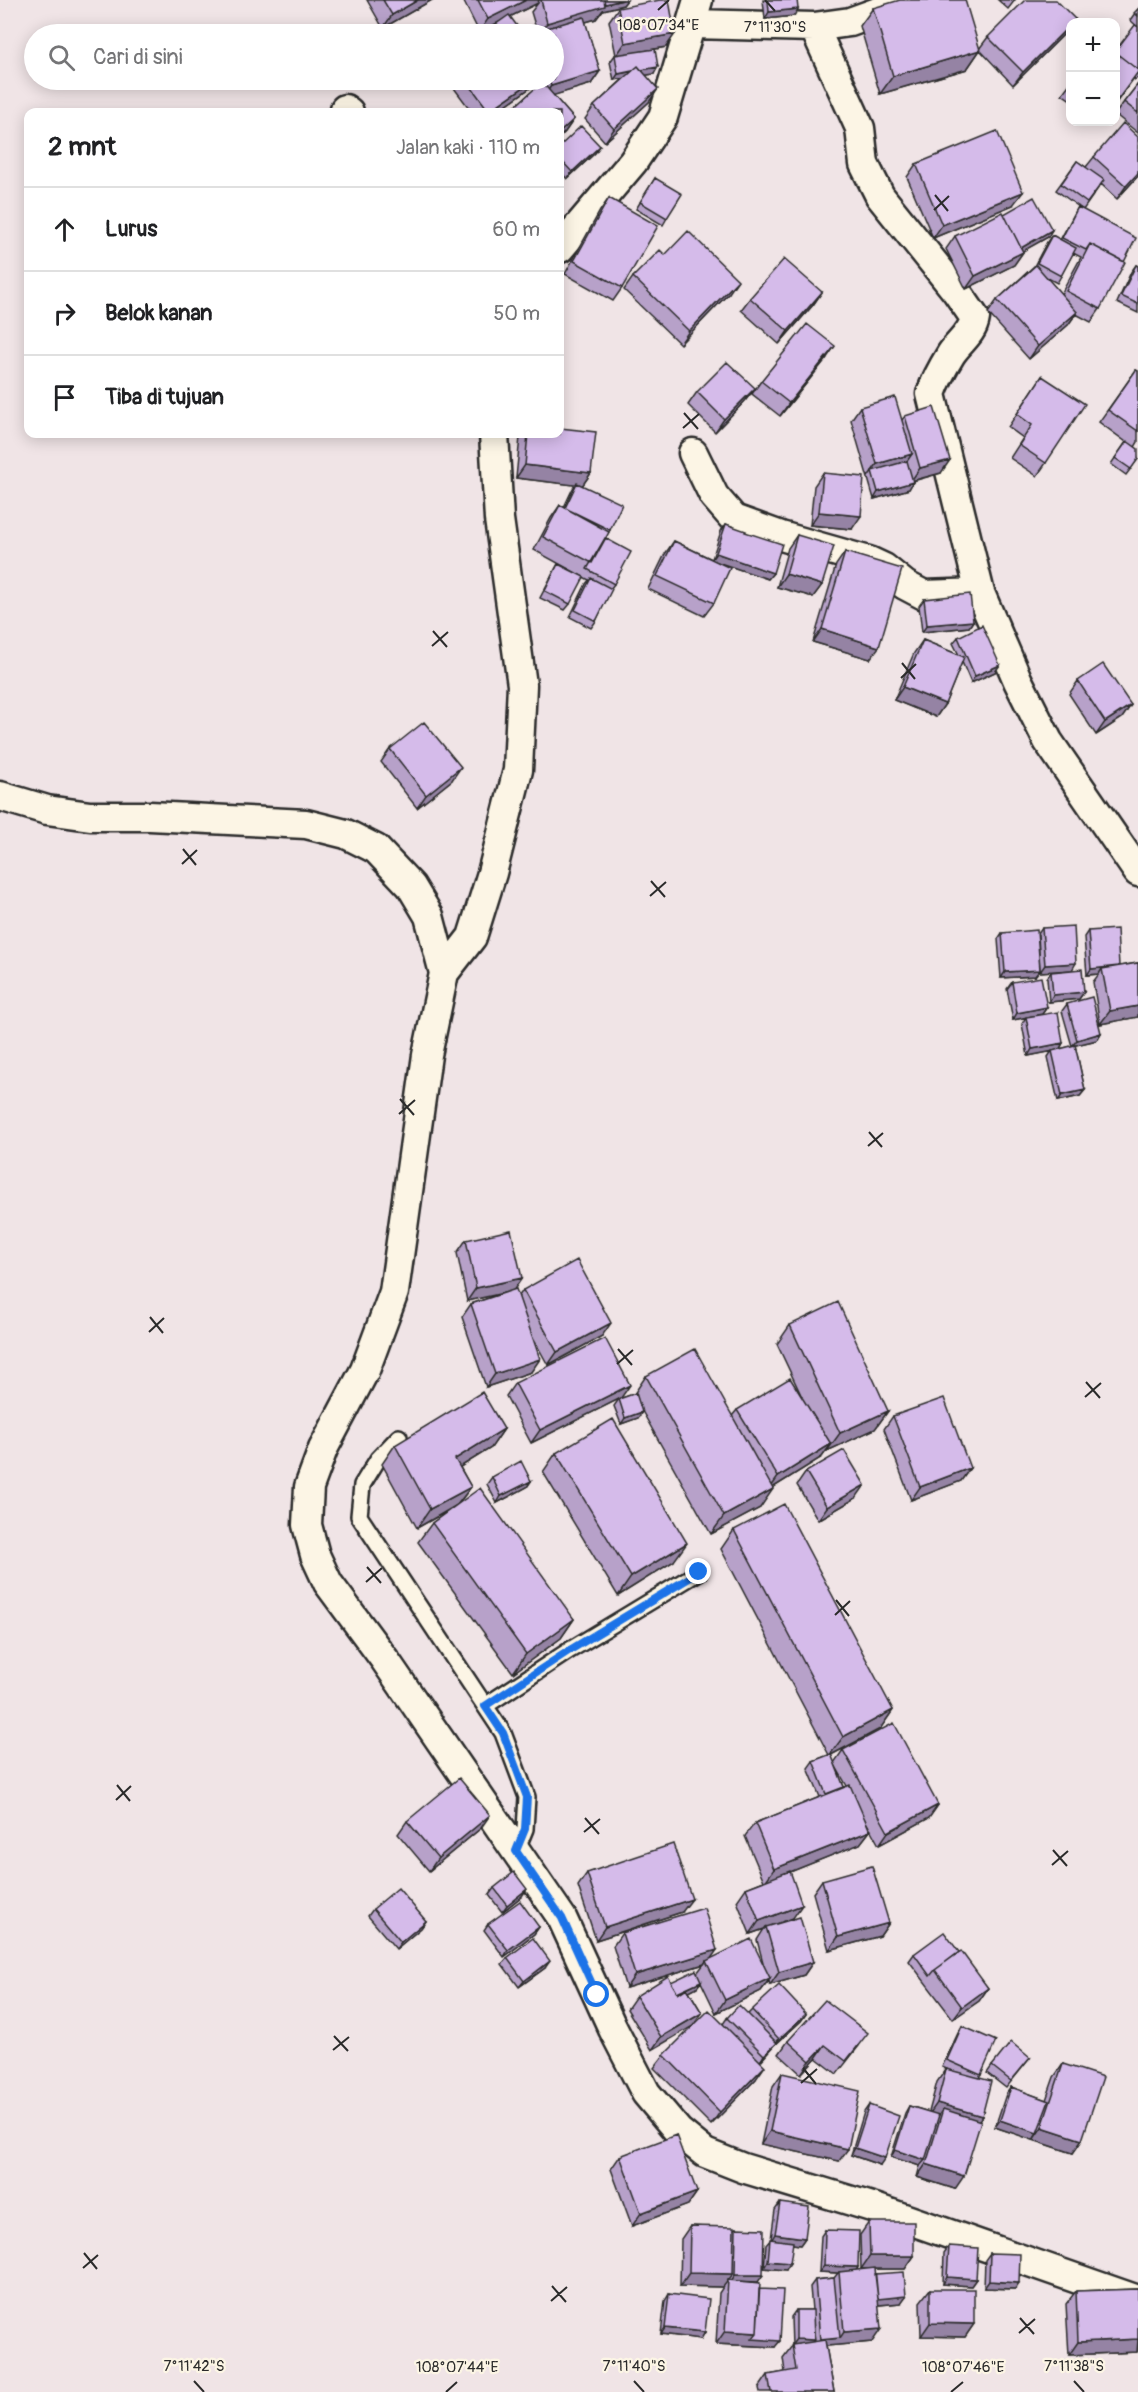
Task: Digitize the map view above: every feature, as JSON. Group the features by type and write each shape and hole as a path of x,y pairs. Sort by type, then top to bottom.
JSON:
{"street":[{"path":"564,243 633,162 663,117 695,12 814,27 850,22 911,0"},
{"path":"814,27 860,128 864,164 880,196 957,291 975,318 972,329 952,353 931,393 980,592 1018,681 1048,741 1138,872"},
{"path":"494,438 499,519 522,685 518,770 492,873 472,937 444,973 427,1055 394,1292 365,1370 323,1449 309,1487 307,1525 315,1555 328,1583 385,1660 562,1918 613,2029 646,2093 678,2131 705,2153 743,2168 875,2208 1138,2300"},
{"path":"693,453 714,496 734,519 781,536 869,561 884,568 905,585 924,595 980,592"},
{"path":"0,796 48,810 90,816 150,816 306,824 346,834 376,849 411,886 429,916 444,973"}],"lane":[{"path":"399,1437 378,1459 362,1485 359,1515 503,1733 527,1797 525,1829 516,1851"},
{"path":"485,1706 570,1650 699,1572"}],"building":[{"path":"383,0 418,0 392,15"},
{"path":"478,0 526,0 488,19"},
{"path":"541,0 604,0 605,6 547,23"},
{"path":"604,0 623,0 605,4"},
{"path":"669,0 675,34 625,43 618,8"},
{"path":"768,0 797,0 798,9 769,12"},
{"path":"900,0 965,0 980,50 893,76 873,8"},
{"path":"1025,0 1056,0 1074,18 1066,18 1066,29 1023,72 988,37"},
{"path":"509,15 516,24 496,24"},
{"path":"584,17 600,71 564,82 564,24 561,24"},
{"path":"1135,25 1138,27 1138,70 1120,56 1120,45"},
{"path":"655,49 658,67 641,70 638,66 632,71 618,74 615,55"},
{"path":"1120,56 1138,72 1120,97"},
{"path":"638,66 658,89 614,129 594,106"},
{"path":"1138,84 1138,113 1124,102"},
{"path":"473,90 519,90 493,108 487,108"},
{"path":"533,90 549,90 574,119 564,128 564,108 513,108"},
{"path":"1123,123 1138,137 1138,173 1126,186 1094,157"},
{"path":"581,126 600,146 572,172 564,163 564,142"},
{"path":"997,131 1023,192 942,225 916,164"},
{"path":"1077,161 1104,180 1087,203 1061,184"},
{"path":"655,178 682,194 667,218 640,202"},
{"path":"1034,197 1052,230 1021,248 1004,214"},
{"path":"609,198 658,226 622,288 574,261"},
{"path":"1078,207 1136,238 1124,262 1090,244 1086,250 1062,238"},
{"path":"1003,212 1023,252 975,276 955,236"},
{"path":"688,231 738,280 689,331 633,277 660,250 665,255"},
{"path":"1052,235 1076,248 1061,276 1037,263"},
{"path":"1090,244 1125,262 1100,309 1066,291"},
{"path":"784,259 822,292 788,331 750,298"},
{"path":"1036,265 1077,312 1038,346 997,300"},
{"path":"1136,265 1138,266 1138,304 1121,296"},
{"path":"807,324 835,346 789,403 761,381"},
{"path":"727,362 755,388 724,419 697,392"},
{"path":"1136,370 1138,371 1138,431 1108,410"},
{"path":"1042,376 1085,404 1046,463 1019,445 1032,425 1017,414"},
{"path":"895,397 912,454 877,464 860,407"},
{"path":"934,407 950,460 920,468 905,416"},
{"path":"564,428 596,432 591,473 525,465 528,438 564,438"},
{"path":"1127,441 1138,449 1138,459 1131,469 1115,458"},
{"path":"907,461 913,482 878,492 872,471"},
{"path":"823,473 864,477 861,516 819,512"},
{"path":"577,483 622,504 610,530 565,508"},
{"path":"560,505 609,532 592,563 543,537"},
{"path":"726,524 782,544 773,573 716,553"},
{"path":"797,535 834,546 822,585 786,574"},
{"path":"605,538 631,552 614,584 587,569"},
{"path":"674,541 730,568 714,603 657,576"},
{"path":"845,552 902,569 879,647 822,629"},
{"path":"558,564 584,577 570,604 545,591"},
{"path":"591,578 612,589 596,621 575,610"},
{"path":"970,594 973,621 927,625 924,599"},
{"path":"982,625 1000,665 975,676 958,637"},
{"path":"923,640 964,657 945,704 903,687"},
{"path":"1103,664 1131,705 1105,722 1078,681"},
{"path":"424,722 461,767 426,795 390,749"},
{"path":"1074,926 1076,963 1045,965 1042,928"},
{"path":"1117,929 1119,966 1091,969 1088,931"},
{"path":"1037,930 1040,970 1005,972 1002,933"},
{"path":"1138,963 1138,1006 1110,1011 1102,969"},
{"path":"1082,969 1084,992 1053,995 1051,972"},
{"path":"1041,977 1047,1007 1017,1013 1012,982"},
{"path":"1092,997 1101,1033 1077,1040 1067,1004"},
{"path":"1058,1012 1063,1043 1032,1049 1026,1017"},
{"path":"1075,1045 1085,1090 1062,1095 1052,1051"},
{"path":"511,1230 522,1278 476,1288 466,1240"},
{"path":"577,1260 611,1323 557,1352 523,1290"},
{"path":"516,1289 540,1359 495,1374 471,1304"},
{"path":"838,1302 888,1411 840,1433 790,1325"},
{"path":"605,1338 630,1385 540,1430 515,1383"},
{"path":"695,1349 773,1489 724,1516 646,1376"},
{"path":"790,1378 831,1444 778,1477 737,1410"},
{"path":"482,1392 504,1429 455,1459 471,1487 430,1509 395,1445"},
{"path":"636,1393 642,1412 625,1418 619,1399"},
{"path":"944,1398 970,1468 920,1487 893,1416"},
{"path":"613,1419 687,1543 631,1577 556,1453"},
{"path":"844,1450 865,1485 827,1507 806,1472"},
{"path":"521,1461 531,1481 501,1496 492,1477"},
{"path":"480,1488 574,1619 526,1654 432,1523"},
{"path":"784,1504 893,1710 843,1737 734,1530"},
{"path":"894,1723 938,1805 888,1832 843,1750"},
{"path":"831,1754 844,1787 826,1794 813,1761"},
{"path":"459,1778 490,1815 438,1858 407,1821"},
{"path":"850,1785 870,1831 774,1869 755,1823"},
{"path":"673,1844 692,1899 605,1927 587,1873"},
{"path":"872,1866 889,1923 838,1937 822,1880"},
{"path":"790,1871 802,1905 759,1921 746,1888"},
{"path":"514,1872 527,1889 507,1905 494,1888"},
{"path":"398,1888 426,1921 401,1942 373,1909"},
{"path":"520,1901 539,1927 508,1950 488,1924"},
{"path":"704,1908 717,1950 635,1975 622,1933"},
{"path":"800,1917 813,1962 779,1972 766,1927"},
{"path":"944,1932 959,1952 930,1976 914,1954"},
{"path":"533,1938 550,1961 524,1981 507,1958"},
{"path":"751,1939 770,1978 725,2000 706,1961"},
{"path":"961,1951 988,1988 962,2007 935,1970"},
{"path":"696,1970 701,1981 677,1992 671,1982"},
{"path":"668,1976 678,1994 687,1988 702,2013 661,2037 636,1996"},
{"path":"779,1985 806,2014 779,2039 752,2010"},
{"path":"825,2000 868,2033 846,2061 825,2045 810,2061 788,2041"},
{"path":"739,2005 777,2043 764,2055 727,2018"},
{"path":"709,2010 765,2066 720,2112 664,2055"},
{"path":"962,2026 996,2041 981,2075 947,2060"},
{"path":"1011,2042 1030,2058 1011,2081 992,2066"},
{"path":"1063,2064 1103,2077 1082,2140 1042,2127"},
{"path":"946,2069 991,2081 982,2116 937,2103"},
{"path":"782,2073 860,2091 848,2149 770,2131"},
{"path":"1011,2087 1049,2101 1037,2133 1000,2120"},
{"path":"869,2105 899,2116 885,2158 855,2148"},
{"path":"909,2106 939,2115 925,2160 895,2150"},
{"path":"943,2109 981,2121 964,2176 926,2164"},
{"path":"676,2135 697,2192 641,2213 620,2156"},
{"path":"780,2203 809,2207 805,2238 775,2234"},
{"path":"869,2222 914,2222 914,2256 870,2256"},
{"path":"690,2226 734,2227 733,2274 689,2273"},
{"path":"736,2228 764,2229 763,2275 735,2275"},
{"path":"825,2230 859,2231 858,2267 824,2266"},
{"path":"770,2239 793,2242 790,2263 768,2261"},
{"path":"949,2246 978,2248 976,2279 947,2277"},
{"path":"990,2253 1020,2254 1019,2283 989,2281"},
{"path":"875,2268 881,2329 844,2332 839,2272"},
{"path":"904,2272 906,2296 878,2299 875,2274"},
{"path":"834,2278 840,2338 820,2340 815,2280"},
{"path":"728,2280 760,2283 757,2333 725,2331"},
{"path":"759,2289 783,2290 780,2341 752,2339 757,2333"},
{"path":"930,2289 974,2289 974,2324 930,2323"},
{"path":"1138,2289 1138,2339 1078,2342 1076,2291"},
{"path":"669,2294 709,2299 705,2332 665,2328"},
{"path":"796,2310 813,2310 814,2340 796,2339"},
{"path":"825,2340 834,2392 771,2392 768,2375 796,2370 792,2345"}],"route":[{"path":"597,1995 562,1918 516,1851 525,1829 527,1797 503,1733 485,1706 570,1650 699,1572"}]}
